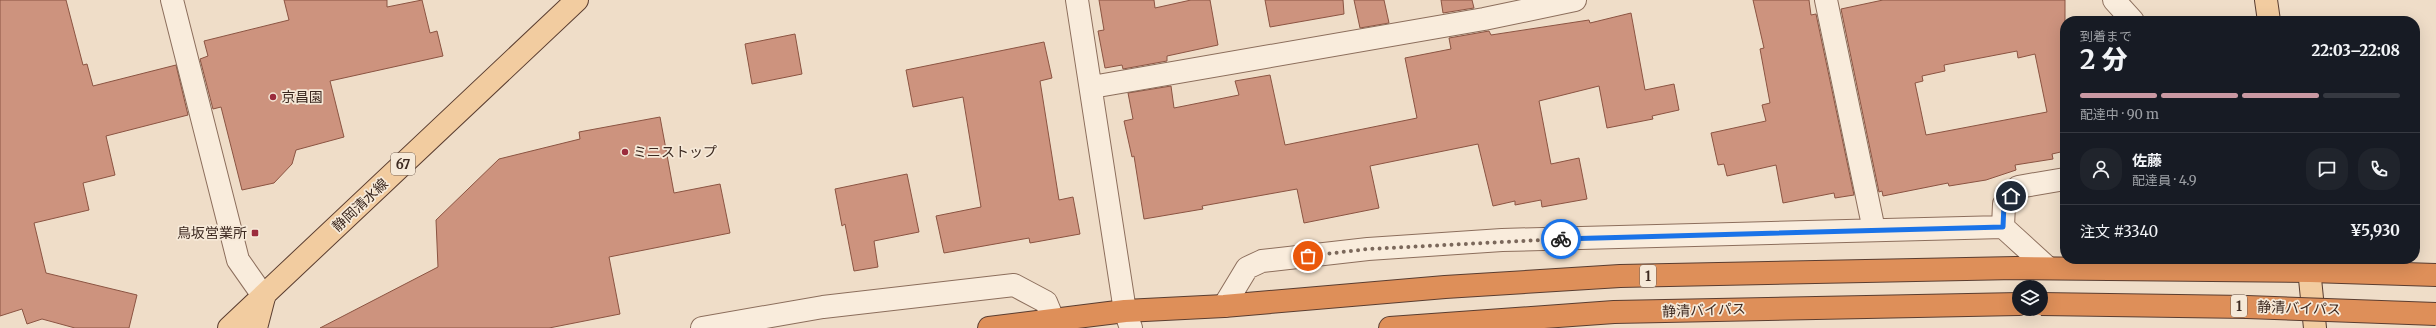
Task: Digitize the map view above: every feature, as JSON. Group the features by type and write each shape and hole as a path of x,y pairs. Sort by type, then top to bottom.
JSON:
{"highway":[{"name":"1","path":"989,328 1053,319 1128,319 1224,306 1445,287 1620,276 2308,265 2436,275"},
{"name":"静清バイパス","path":"1390,328 1614,312 2012,304"},
{"name":"静清バイパス","path":"2048,304 2247,306 2436,314"}],"main road":[{"name":"静岡清水線","path":"229,328 264,297 577,0"},
{"path":"2266,0 2268,16"},
{"path":"2308,265 2315,328"},
{"path":"256,328 264,297"}],"street":[{"path":"172,0 238,260 264,297"},
{"path":"1077,0 1128,319"},
{"path":"1092,87 1484,20 1575,0"},
{"path":"1826,0 1874,230"},
{"path":"2114,0 2128,16"},
{"path":"2003,227 2004,204 2018,187 2060,180"},
{"path":"1224,306 1247,268 1262,261 1368,249 1502,240 2003,227 2048,268"},
{"path":"702,328 822,308 1014,285 1046,302 1053,319"}],"building":[{"path":"0,0 66,0 83,65 87,64 93,86 176,65 188,115 106,136 115,175 83,183 89,210 34,223 46,273 137,295 129,328 75,328 42,319 27,324 22,309 0,316"},
{"path":"284,0 387,0 387,7 422,0 430,33 437,31 443,56 330,81 344,137 296,150 292,164 274,183 242,190 221,107 213,109 200,59 208,56 204,41 289,20"},
{"path":"1099,0 1154,0 1155,8 1191,0 1210,0 1218,45 1167,56 1167,61 1123,69 1122,65 1105,68 1098,31 1104,30"},
{"path":"1265,0 1343,0 1344,14 1270,27"},
{"path":"1354,0 1384,0 1389,23 1360,28"},
{"path":"1441,0 1472,0 1474,8 1443,13"},
{"path":"1753,0 1809,0 1811,15 1816,14 1854,195 1835,198 1834,193 1783,203 1776,165 1727,176 1724,164 1718,165 1711,133 1766,121 1762,105 1770,103 1760,49 1764,48"},
{"path":"1883,0 2065,0 2065,16 2060,16 2060,152 2052,154 2053,159 2015,165 2016,170 1986,180 1949,186 1948,183 1883,196 1882,191 1879,192 1841,9","holes":["2017,51 2018,58 2035,54 2047,112 1926,135 1915,83 1923,81 1922,76 1945,71 1944,65"]},
{"path":"1631,13 1645,90 1674,84 1679,110 1652,116 1653,119 1607,128 1599,86 1539,101 1551,164 1579,158 1587,199 1542,207 1541,200 1515,205 1515,201 1493,206 1478,144 1370,166 1379,208 1304,223 1297,189 1202,206 1203,209 1144,219 1134,156 1132,157 1124,121 1133,119 1128,93 1171,86 1174,108 1239,95 1235,81 1270,75 1285,145 1417,118 1405,58 1451,49 1449,38 1489,31 1491,35 1589,20 1590,23"},
{"path":"795,34 802,74 752,84 745,44"},
{"path":"1044,42 1052,78 1040,81 1059,200 1073,197 1080,234 1030,243 1029,238 944,253 936,216 981,207 963,97 913,107 906,70"},
{"path":"660,117 674,193 720,184 730,233 609,257 620,314 549,328 320,328 438,267 436,220 499,159 580,139 579,132"},
{"path":"907,174 919,232 874,241 878,267 854,271 845,224 842,226 835,189"}],"way so far":[{"path":"1308,256 1368,249 1502,240 1561,239"}],"place":[{"name":"京昌園","path":"273,97"},
{"name":"ミニストップ","path":"625,152"},
{"name":"鳥坂営業所","path":"255,233"}],"route":[{"path":"1561,239 2003,227 2004,204 2011,196"}]}
